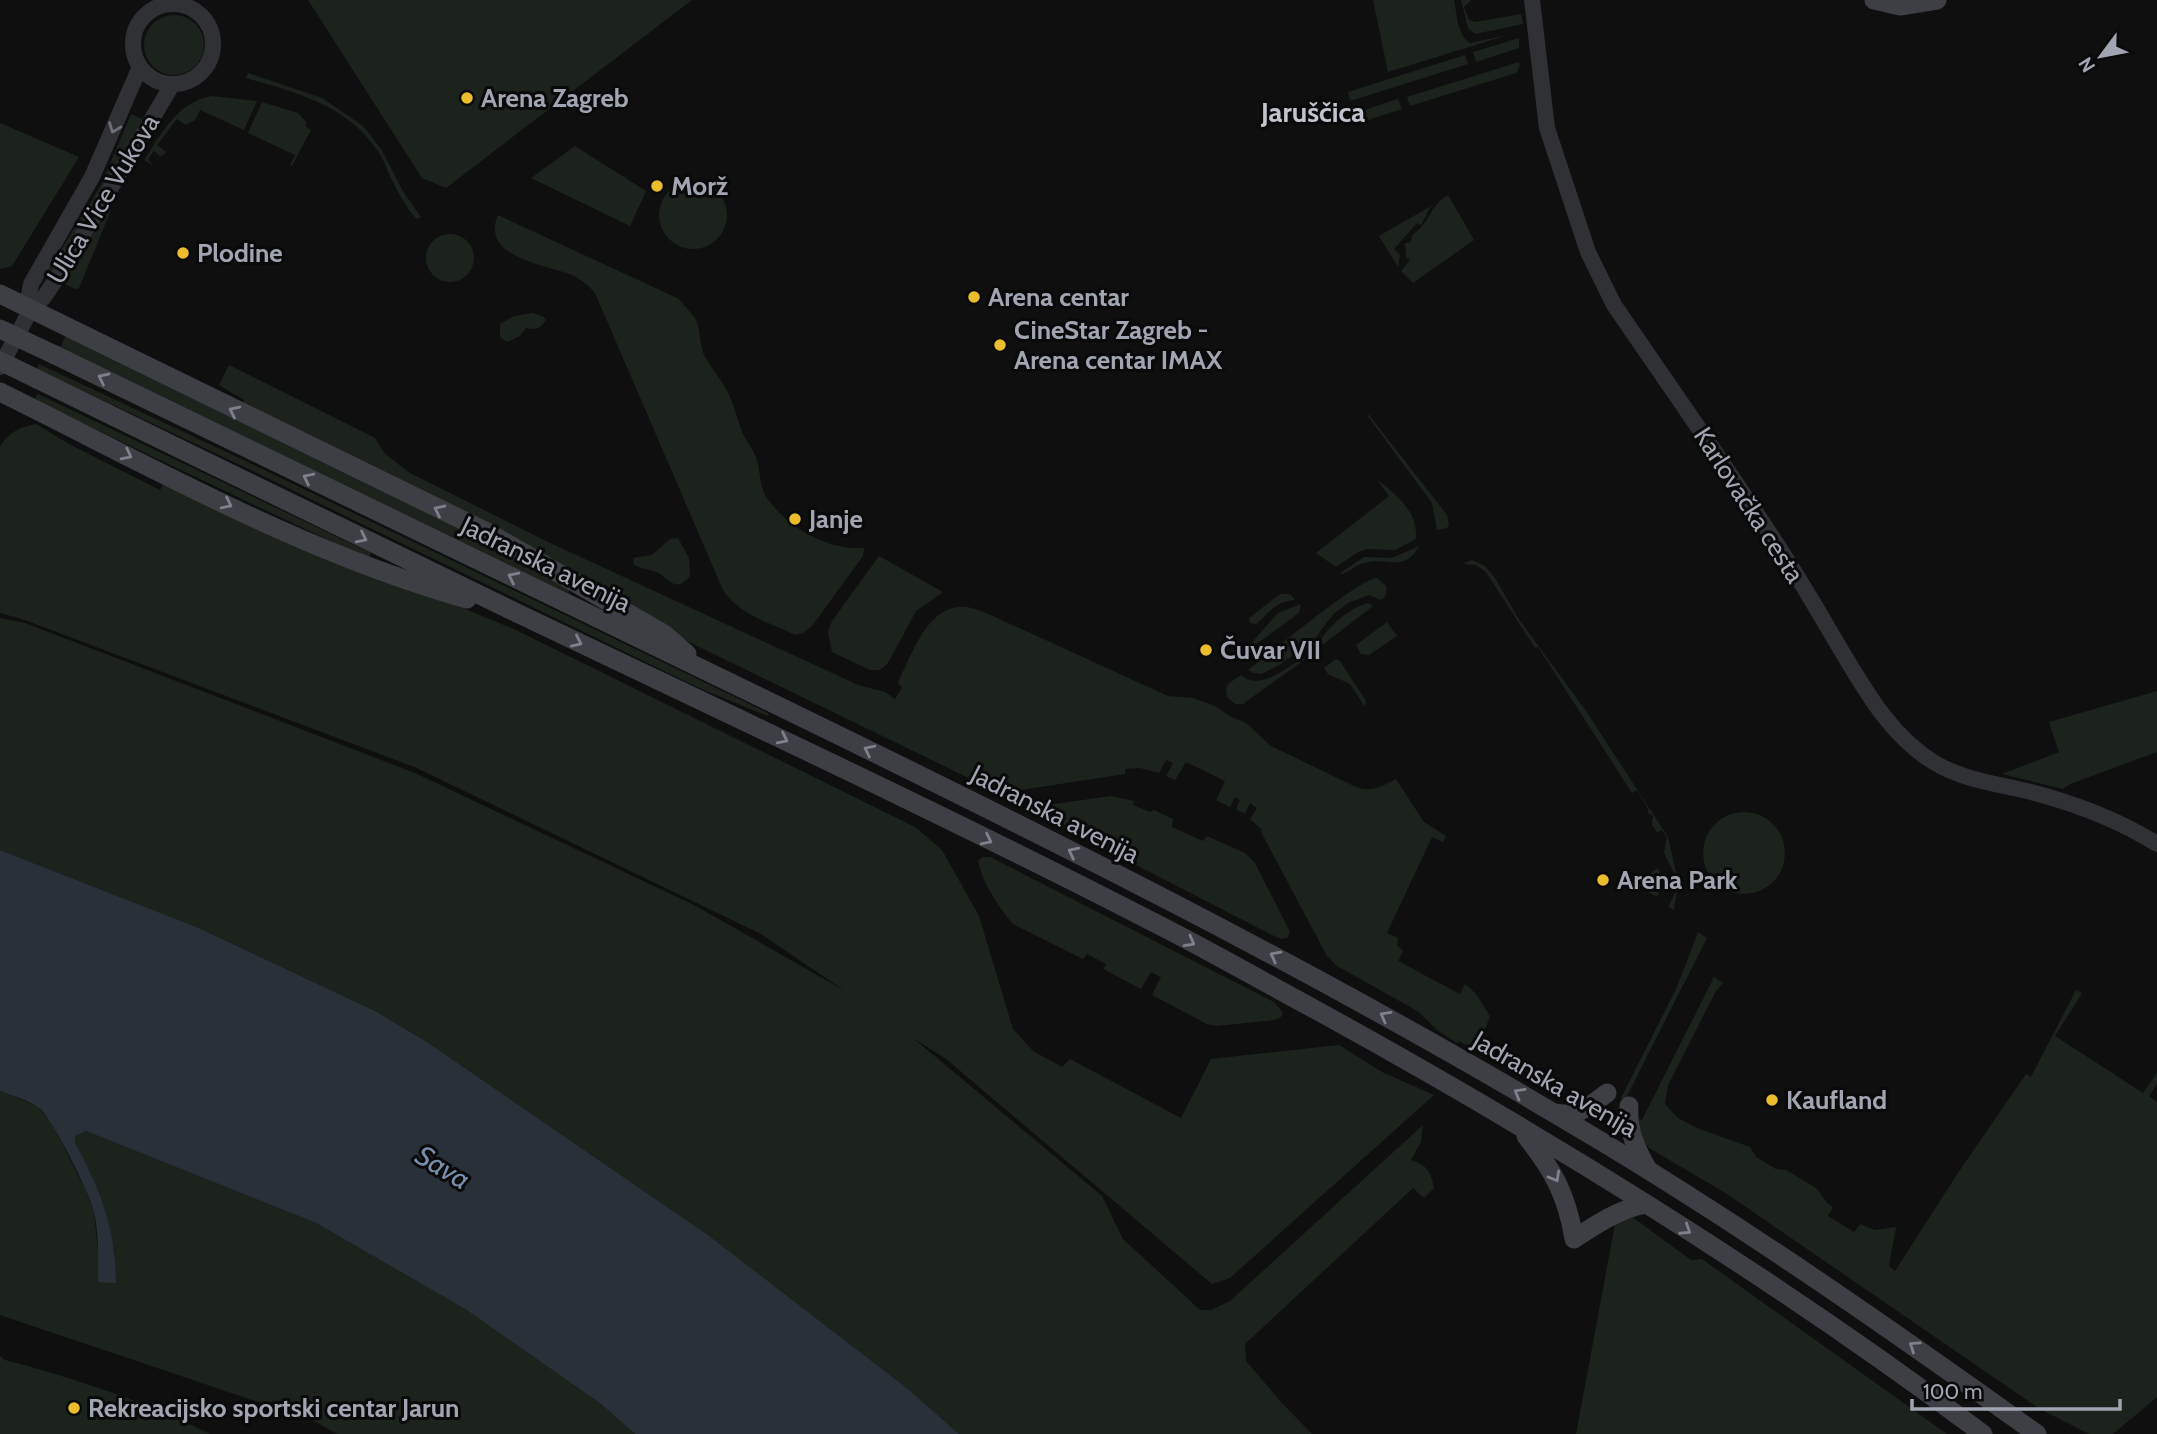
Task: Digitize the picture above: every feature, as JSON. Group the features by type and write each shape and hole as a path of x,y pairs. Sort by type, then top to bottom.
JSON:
{"main road":[{"path":"1874,0 1900,6 1937,0"},
{"path":"0,294 30,311 489,533 664,634 706,671"},
{"name":"Jadranska avenija","path":"0,329 968,799 1335,988 1648,1169 1806,1272 2037,1434"},
{"name":"Jadranska avenija","path":"0,361 1153,921 1517,1124 1646,1204 1907,1377 1983,1434"},
{"path":"0,392 270,525 413,584 516,612"},
{"path":"1553,1113 1577,1113 1607,1093"},
{"path":"1629,1106 1632,1137 1648,1169"},
{"path":"1517,1124 1546,1161 1561,1187 1569,1210 1574,1239 1614,1214 1632,1206 1646,1204"}],"street":[{"name":"Karlovačka cesta","path":"1532,0 1547,128 1588,252 1607,291 1780,548 1865,690 1893,729 1936,764 1956,773 2083,806 2133,829 2157,844"},
{"path":"155,4 193,5 207,22 211,32 212,55 203,72 192,80 172,85 160,83 149,77 140,67 133,50 133,36 142,18 155,4"},
{"name":"Ulica Vice Vukova","path":"30,311 28,300 31,284 92,177 140,67"},
{"name":"Ulica Vice Vukova","path":"0,367 30,311 53,285 172,85"}],"shaded area":[{"name":"Arena Zagreb","path":"308,0 692,0 446,188 422,178"},
{"path":"1373,0 1454,0 1460,30 1470,43 1508,35 1388,72"},
{"path":"1461,0 1471,0 1464,7 1469,20 1475,22 1521,14 1523,24 1475,34 1468,28"},
{"path":"174,15 186,17 199,28 204,45 202,57 191,70 174,75 162,73 149,62 144,45 146,33 157,20"},
{"path":"1519,38 1519,48 1476,62 1473,52"},
{"path":"1465,55 1468,64 1350,101 1348,92"},
{"path":"1519,62 1516,73 1410,106 1407,97"},
{"path":"248,73 322,98 363,126 381,149 404,193 421,217 416,219 409,210 379,153 352,123 320,103 246,78"},
{"path":"212,96 257,101 244,130 200,110 195,120 186,125 177,119 157,145 166,152 161,157 154,151 148,159 154,166 144,160 164,129 180,112 200,99"},
{"path":"1398,99 1402,109 1359,123 1352,114"},
{"path":"262,102 298,113 306,122 306,127 311,130 292,166 295,155 248,133"},
{"path":"131,114 142,119 49,276 46,274 101,185"},
{"path":"0,123 79,157 12,266 0,269"},
{"path":"575,146 646,191 630,226 531,178"},
{"path":"693,181 706,184 717,191 724,202 727,215 724,228 717,239 706,246 693,249 680,246 669,239 662,228 659,215 662,202 669,191 680,184"},
{"path":"1448,195 1474,240 1413,283 1401,271 1410,260 1406,257 1405,243 1411,242 1412,235"},
{"path":"1431,206 1421,225 1417,223 1394,249 1400,255 1398,267 1379,236"},
{"path":"110,207 79,288 75,289 63,283"},
{"path":"498,215 679,299 696,320 703,352 723,384 743,434 756,457 767,498 786,519 810,535 836,545 864,548 863,556 812,626 803,633 795,635 755,617 737,605 723,590 595,293 573,276 530,262 506,249 498,241 495,229"},
{"path":"450,234 467,241 474,258 467,275 450,282 433,275 426,258 433,241"},
{"path":"533,313 546,320 540,327 526,328 520,336 507,342 500,337 500,324 514,316"},
{"path":"66,335 503,550 571,589 568,593 60,348"},
{"path":"39,364 768,713 768,716 699,688 37,369"},
{"path":"229,365 375,438 385,454 410,473 548,542 858,685 885,692 895,699 902,688 898,682 931,622 952,608 966,607 993,616 1168,696 1193,698 1215,706 1246,723 1271,746 1358,788 1373,789 1396,779 1424,822 1446,836 1443,842 1432,837 1387,933 1398,938 1397,945 1403,951 1398,961 1460,994 1465,984 1476,994 1490,1016 1482,1037 1472,1049 1459,1041 1457,1043 1437,1030 1419,1012 1337,966 1327,956 1262,830 1250,819 1257,808 1250,803 1245,814 1236,809 1240,800 1235,797 1230,807 1216,800 1225,781 1186,762 1175,780 1166,776 1173,763 1166,760 1159,773 1140,768 1125,769 1125,774 1021,790 1005,790 979,783 695,645 242,405 244,400 219,385"},
{"path":"38,394 371,553 368,559 34,400"},
{"path":"1367,415 1447,515 1447,528 1437,530 1432,503"},
{"path":"36,424 69,444 160,490 163,485 516,630 915,827 942,850 979,916 1013,1029 1033,1051 1062,1067 1070,1059 1181,1118 1211,1059 1339,1045 1382,1072 1434,1095 1230,1278 1212,1284 946,1059 913,1038 1102,1196 1123,1239 1200,1310 1211,1310 1230,1301 1423,1125 1421,1142 1411,1160 1427,1170 1434,1188 1424,1198 1413,1188 1245,1344 1246,1361 1312,1434 959,1434 908,1389 708,1235 427,1042 375,1011 199,928 0,850 0,618 25,623 415,773 694,905 845,991 761,934 417,768 0,613 0,446 15,431"},
{"path":"1377,480 1399,498 1410,512 1416,529 1416,539 1395,550 1367,549 1358,552 1336,567 1316,553 1389,496"},
{"path":"678,538 689,558 690,576 680,584 672,583 661,574 634,564 633,558 652,555 670,539"},
{"path":"1419,546 1401,562 1372,561 1339,574 1364,557 1392,558"},
{"path":"879,556 943,592 916,611 888,663 880,670 870,670 832,652 828,632 832,621"},
{"path":"1472,560 1485,566 1495,578 1518,618 1586,711 1668,837 1678,882 1674,910 1668,907 1675,893 1676,877 1664,853 1667,837 1662,830 1657,833 1652,824 1653,816 1647,812 1649,810 1637,790 1632,793 1486,572 1476,565 1462,564"},
{"path":"1377,578 1386,586 1386,594 1381,600 1369,595 1348,603 1333,614 1314,640 1281,664 1261,674 1248,670 1352,590"},
{"path":"1280,594 1290,594 1295,600 1278,605 1256,624 1250,623 1249,618"},
{"path":"1368,603 1373,606 1312,653 1335,623 1350,611"},
{"path":"1301,604 1299,613 1240,656 1278,613"},
{"path":"1387,622 1397,636 1369,655 1361,654 1356,645"},
{"path":"1303,658 1304,660 1243,704 1235,704 1227,697 1228,684 1241,675 1248,680 1264,680"},
{"path":"1336,659 1366,701 1365,707 1350,684 1328,674 1324,668"},
{"path":"2157,691 2157,752 2063,789 2002,774 2059,752 2049,722"},
{"path":"1111,796 1134,801 1133,805 1150,812 1154,810 1173,819 1172,827 1203,841 1207,836 1245,853 1255,863 1290,932 1287,938 1281,939 1270,934 1041,816 1042,808 1048,805"},
{"path":"1744,812 1760,815 1773,824 1782,837 1785,853 1782,869 1773,882 1760,891 1744,894 1728,891 1715,882 1706,869 1703,853 1706,837 1715,824 1728,815"},
{"path":"982,857 990,857 1274,1002 1283,1013 1281,1017 1217,1026 1207,1024 1152,995 1161,977 1151,972 1141,989 1103,969 1106,964 1087,954 1083,959 1013,924 987,886 978,861"},
{"path":"1658,868 1663,882 1657,897 1633,884"},
{"path":"1698,932 1707,938 1625,1100 1621,1098 1677,987"},
{"path":"1714,977 1723,983 1716,991 1668,1085 1665,1104 1678,1118 1697,1128 1750,1147 1756,1157 1776,1169 1786,1170 1816,1188 1833,1207 1828,1216 1854,1232 1860,1224 1875,1230 1896,1227 1889,1266 1895,1271 2026,1074 2031,1077 2076,990 2082,993 2055,1036 2143,1093 2157,1073 2157,1084 2149,1096 2157,1102 2157,1397 2113,1434 2089,1434 2040,1409 1727,1194 1649,1148 1641,1138 1636,1118 1642,1120"},
{"path":"0,1091 37,1106 53,1125 86,1191 94,1212 98,1252 116,1282 114,1248 75,1143 75,1136 86,1131 316,1223 465,1309 601,1404 635,1434 337,1434 312,1420 0,1315"},
{"path":"1631,1216 1691,1260 1702,1259 1947,1434 1576,1434 1616,1219"},
{"name":"Rekreacijsko sportski centar Jarun","path":"0,1356 5,1360 135,1401 210,1434 0,1434"}],"water":[{"name":"Sava","path":"0,850 199,928 375,1011 427,1042 708,1235 908,1389 959,1434 635,1434 601,1404 465,1309 316,1223 86,1131 75,1136 75,1143 105,1210 115,1263 116,1283 98,1282 94,1212 70,1157 53,1126 39,1108 0,1091"}],"place":[{"name":"Arena Zagreb","path":"467,98"},
{"name":"Morž","path":"657,186"},
{"name":"Plodine","path":"183,253"},
{"name":"Arena centar","path":"974,297"},
{"name":"CineStar Zagreb - Arena centar IMAX","path":"1000,345"},
{"name":"Janje","path":"795,519"},
{"name":"Čuvar VII","path":"1206,650"},
{"name":"Arena Park","path":"1603,880"},
{"name":"Kaufland","path":"1772,1100"},
{"name":"Rekreacijsko sportski centar Jarun","path":"74,1408"}],"district":[{"name":"Jaruščica","path":"1313,112"}]}
